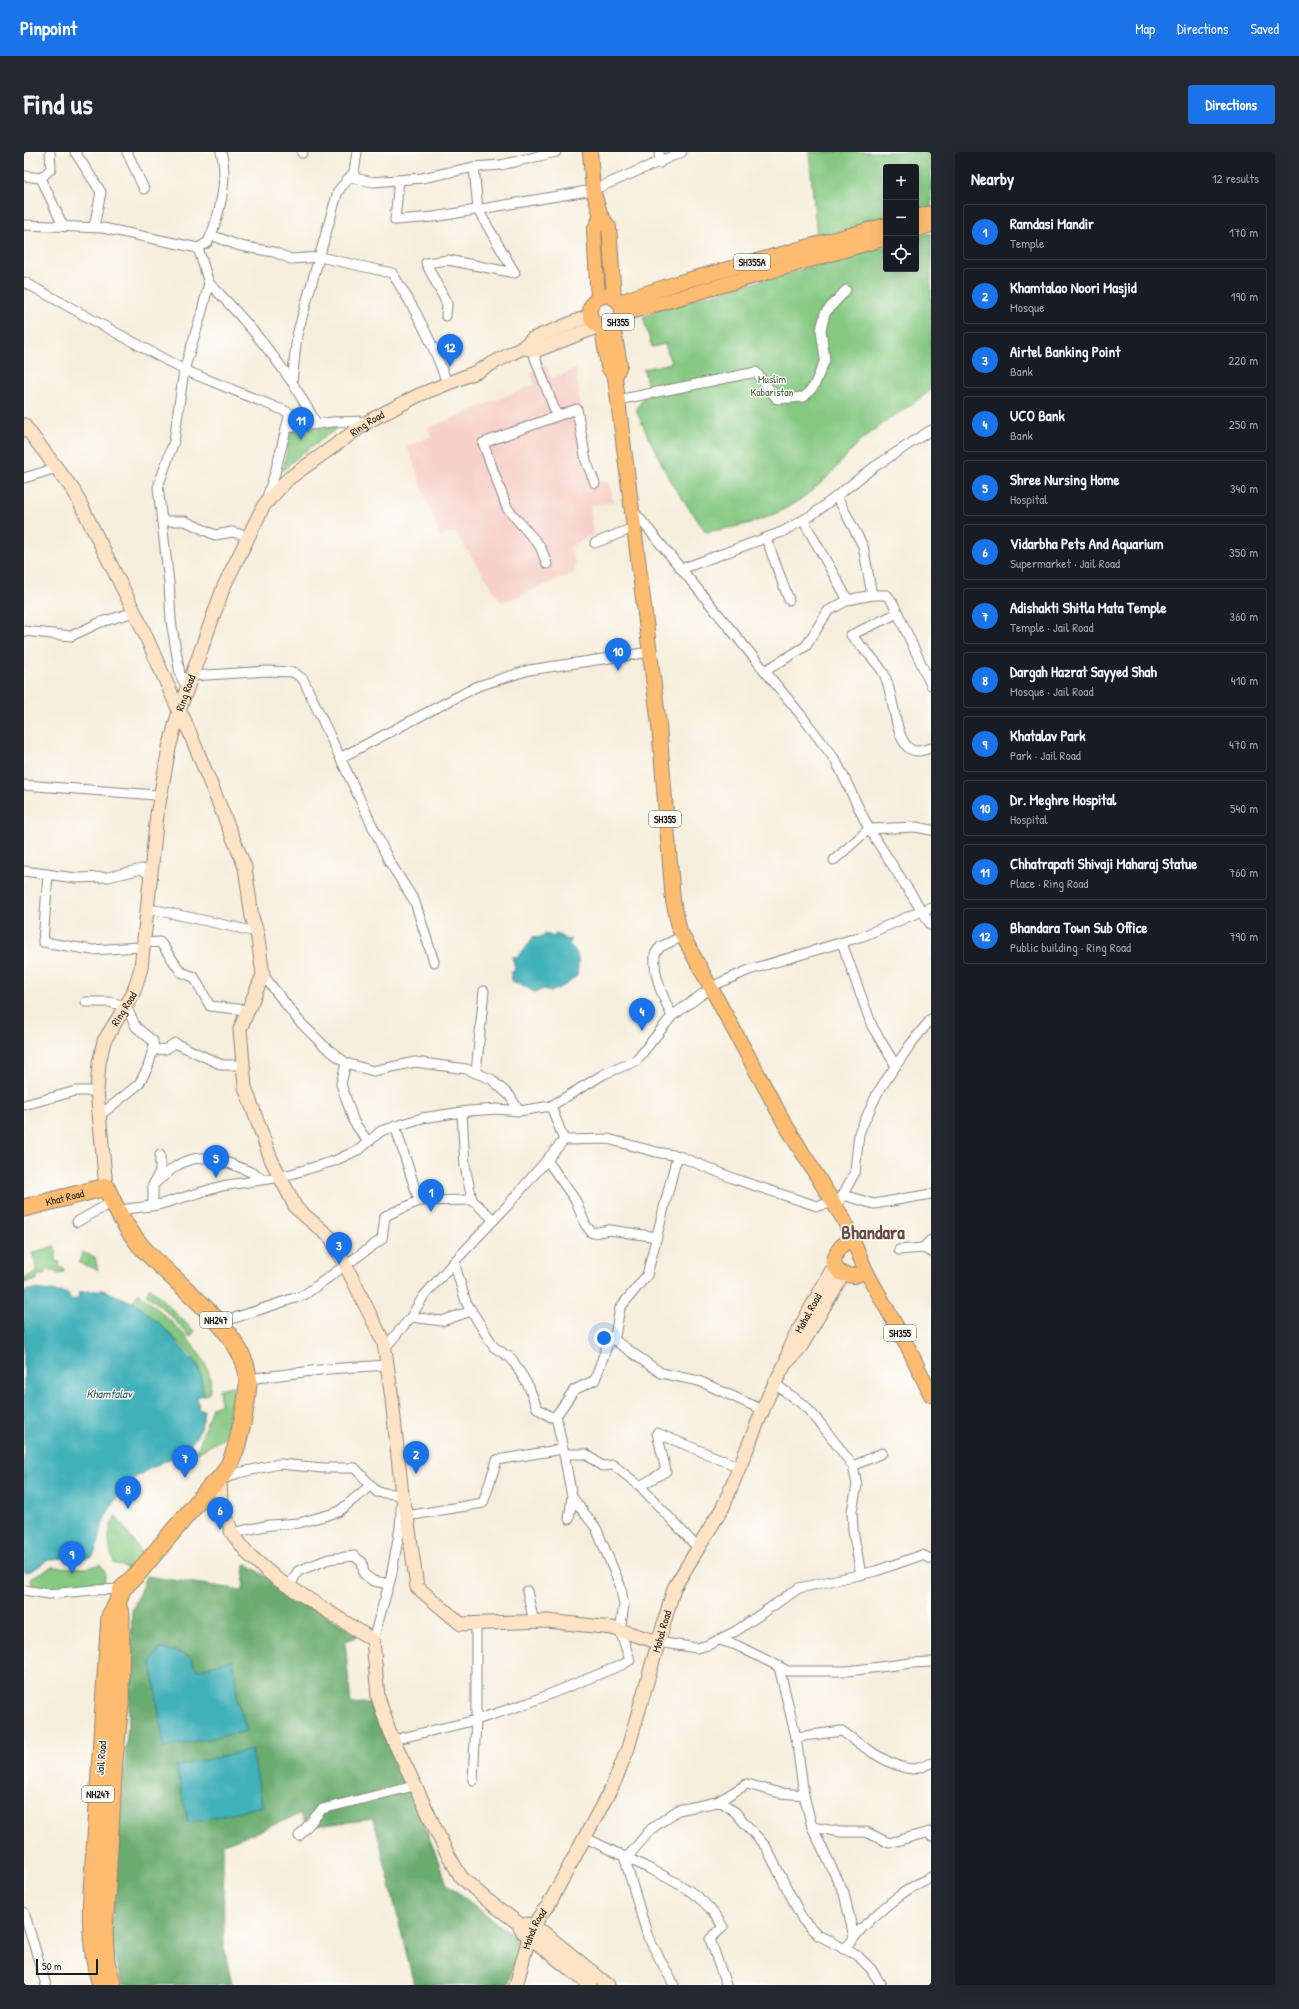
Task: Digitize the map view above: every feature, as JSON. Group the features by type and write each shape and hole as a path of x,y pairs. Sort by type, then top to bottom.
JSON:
{"highway":[{"name":"Khat Road","path":"24,1208 109,1194"},
{"name":"NH247","path":"109,1194 121,1217 140,1244 219,1323 232,1338 241,1355 248,1379 245,1412 236,1449 220,1480"},
{"name":"Jail Road","path":"100,1985 93,1954 95,1849 110,1616 120,1597 139,1572 211,1486 220,1480"},
{"name":"Jail Road","path":"113,1985 106,1962 104,1934 114,1760 120,1706 120,1597"}],"main road":[{"path":"590,152 593,190 601,216"},
{"path":"919,216 931,213"},
{"name":"SH355","path":"598,298 594,231 601,216 609,227 619,305"},
{"name":"SH355A","path":"787,259 883,226"},
{"path":"919,229 931,226"},
{"name":"SH355A","path":"619,305 677,283 883,239"},
{"name":"SH355","path":"619,305 606,296 598,298 590,307 600,324 608,367 615,377 630,507 659,725 673,900 680,931 784,1124 838,1199 852,1239 866,1271 910,1351 931,1395"},
{"name":"SH355","path":"600,324 619,305"},
{"path":"852,1239 842,1244 834,1257 839,1270 854,1276 866,1271"}],"street":[{"path":"24,176 41,178 51,169 50,152"},
{"path":"75,152 101,192 94,228"},
{"path":"127,152 144,189"},
{"path":"24,224 94,228 198,248 208,242 212,235 220,208 223,184 221,152"},
{"path":"292,382 296,335 338,192 354,172 357,152"},
{"path":"350,178 373,182 422,178 474,167 501,165 556,152"},
{"path":"659,152 660,162"},
{"path":"399,180 395,220 434,217 593,190 682,152"},
{"path":"446,316 448,304 426,263 448,260 515,273 478,210 474,167"},
{"path":"41,178 63,226"},
{"path":"212,235 240,246 274,252 291,258 320,257 392,273 420,318 436,352 447,383"},
{"path":"198,248 209,283 233,307 270,350 292,382 317,424"},
{"path":"24,282 184,370 290,413 276,473 264,506"},
{"path":"187,689 180,674 172,621 170,583 164,551 158,487 174,441 184,370 209,283"},
{"path":"618,400 756,372 777,399 804,397 814,386 825,360 821,330 825,313 846,290"},
{"name":"Ring Road","path":"109,1194 99,1116 99,1063 104,1041 133,994 141,968 160,798 169,748 179,711 224,586 264,506 288,478 369,421 419,394 476,372 527,349 538,350 600,324"},
{"path":"527,349 557,416"},
{"path":"547,564 540,546 507,508 483,443 577,409 586,461 595,483"},
{"path":"286,428 317,424 369,421"},
{"path":"25,429 74,490 135,612 179,711 184,719 245,867 252,917 263,975 299,1021 323,1045 346,1063 373,1070 415,1062 466,1070 491,1079 510,1096 519,1111"},
{"path":"681,569 782,532 837,497 874,468 931,430"},
{"path":"24,478 57,468"},
{"path":"837,497 863,546 872,595"},
{"path":"630,507 765,671 836,761 869,829 931,925"},
{"path":"162,521 185,520 215,535 232,532 248,536"},
{"path":"802,520 848,600"},
{"path":"594,543 633,528"},
{"path":"766,538 789,600"},
{"path":"765,671 806,646 828,611 848,600 872,595 887,595 898,613 931,685"},
{"path":"24,631 71,636 100,622 135,612"},
{"path":"898,613 851,635 884,674 893,700 899,729 906,745 912,750 921,751 931,748"},
{"path":"340,758 478,686 529,670 650,652"},
{"path":"191,676 267,671 293,672 303,679 389,861 415,902 434,962"},
{"path":"24,784 156,795 160,798"},
{"path":"834,860 869,829 916,828 931,830"},
{"path":"24,871 75,878 108,877 142,869 151,877"},
{"path":"48,874 43,942 92,950 139,947 144,943 160,942 181,972 194,977 210,1006 247,1010"},
{"path":"121,1217 128,1209 153,1206 222,1186 281,1177 334,1161 360,1149 381,1131 422,1118 462,1112 497,1109 519,1111 551,1106 604,1074 636,1061 672,1016 711,988 749,970 863,936 931,907"},
{"path":"147,912 156,910 256,932"},
{"path":"672,1016 663,996 656,973 655,954 660,947 683,936"},
{"path":"842,943 872,1026 896,1066"},
{"path":"263,975 240,1029 245,1087 271,1159 296,1208 331,1238 384,1343 402,1495 407,1516 417,1587 461,1624 534,1622 583,1625 620,1630 658,1642 697,1648 719,1640 743,1627 762,1612 799,1588 876,1572 922,1555 931,1559"},
{"path":"476,1074 484,991"},
{"path":"86,1002 109,1002 126,1006 136,1027 152,1041 154,1049 148,1067 139,1084 99,1116"},
{"path":"838,1199 855,1172 859,1133 878,1092 931,1019"},
{"path":"154,1049 166,1049 175,1043 222,1065 243,1065"},
{"path":"346,1063 340,1084 354,1122 368,1142"},
{"path":"24,1105 76,1091 98,1091"},
{"path":"551,1106 564,1140"},
{"path":"462,1112 465,1166 472,1200 494,1220"},
{"path":"395,1126 419,1202"},
{"path":"384,1348 411,1316 423,1297 494,1220 564,1140 608,1139 679,1156 735,1180 817,1206 838,1199 874,1204 931,1194"},
{"path":"153,1206 153,1185 160,1171 160,1155"},
{"path":"569,1519 572,1497 556,1416 574,1390 595,1380 610,1337 614,1336 620,1308 647,1275 675,1164 679,1156"},
{"path":"153,1185 178,1165 196,1158 213,1157 257,1175 263,1179"},
{"path":"547,1160 576,1201 585,1224 592,1233 610,1230 657,1237"},
{"path":"77,1222 109,1194"},
{"path":"219,1323 304,1295 382,1239 384,1216 419,1202 472,1200"},
{"path":"898,1250 927,1250 931,1240"},
{"path":"454,1262 466,1302 494,1347 512,1359 530,1387 537,1408 551,1417 556,1416"},
{"name":"Mahal Road","path":"516,1985 526,1954 533,1950 540,1913 548,1906 614,1783 628,1748 674,1588 723,1507 775,1384 786,1362 800,1348 839,1270"},
{"path":"411,1316 442,1321 471,1311"},
{"path":"610,1337 661,1373 699,1381 763,1410"},
{"path":"248,1379 328,1369 387,1365"},
{"path":"775,1384 805,1406 821,1424 853,1466 857,1485 852,1511 853,1530 861,1575"},
{"path":"640,1486 666,1471 657,1433 739,1467"},
{"path":"407,1516 483,1503 497,1460 564,1452 586,1454 602,1466 613,1465 640,1486 698,1547"},
{"path":"853,1466 882,1453"},
{"path":"373,1640 277,1580 249,1555 232,1533 221,1503 220,1480 238,1473 279,1464 323,1468 355,1468 377,1492 402,1495"},
{"path":"232,1533 270,1525 299,1523 338,1512 371,1485"},
{"path":"402,1495 400,1528 389,1584 373,1640 378,1697 393,1740 446,1851 461,1877 487,1900 518,1923 608,1985"},
{"path":"393,1740 476,1720 528,1703 624,1664 630,1660 620,1630 624,1605 620,1585 596,1528 572,1497"},
{"path":"289,1587 298,1571 343,1556 354,1556 362,1562 364,1574 374,1581 389,1584"},
{"path":"24,1590 49,1594 93,1590 120,1597"},
{"path":"527,1591 534,1622"},
{"path":"473,1780 476,1720 476,1624"},
{"path":"719,1640 736,1645 788,1671 848,1671 931,1662"},
{"path":"779,1667 796,1737 804,1795 812,1827 844,1893 854,1937"},
{"path":"796,1737 842,1731 865,1749 892,1762 913,1768 931,1763"},
{"path":"674,1985 648,1937 625,1860 651,1829 678,1810 717,1802 747,1784 780,1793 804,1795"},
{"path":"299,1836 322,1809 414,1786"},
{"path":"717,1802 723,1803 735,1812 766,1847 803,1920 818,1935 858,1956 871,1969 881,1985"},
{"path":"812,1827 840,1832 866,1832 889,1843 929,1832 931,1836"},
{"path":"584,1837 685,1886 700,1897 718,1917 723,1927 710,1939 726,1985"},
{"path":"843,1949 882,1909 912,1886 931,1877"},
{"path":"24,1912 46,1985"},
{"path":"536,1935 590,1985"}],"shaded area":[{"path":"546,365 551,379 576,369 587,456 598,482 610,481 613,502 590,506 593,535 570,546 576,566 574,568 576,572 502,603 455,532 440,537 407,446 431,437 428,428 535,384 530,372"}],"green space":[{"path":"809,152 931,152 931,209 919,212 919,164 883,164 883,221 817,237"},
{"name":"Muslim Kabaristan","path":"931,233 931,390 870,433 827,477 795,503 768,517 754,522 706,532 671,483 636,411 648,389 644,369 671,363 665,344 652,347 643,317 662,308 883,247 883,272 919,272 919,236"},
{"path":"340,426 296,458 283,471 291,431"},
{"path":"54,1246 57,1251 55,1261 60,1262 59,1267 64,1269 64,1272 59,1274 47,1268 44,1275 37,1275 37,1280 24,1283 24,1278 38,1272 32,1253"},
{"path":"82,1252 95,1257 98,1270 79,1263"},
{"path":"150,1287 195,1332 190,1337 169,1314 146,1294"},
{"path":"139,1293 174,1325 199,1353 207,1368 210,1381 208,1394 204,1395 199,1367 189,1353 137,1304 132,1302"},
{"path":"235,1385 224,1438 196,1454 212,1407 221,1405 219,1389"},
{"path":"116,1516 143,1555 130,1569 114,1563 112,1557 109,1534 110,1528"},
{"path":"245,1563 360,1636 345,1641 351,1704 377,1702 447,1884 522,1943 507,1985 414,1985 374,1819 307,1827 300,1814 223,1844 224,1947 232,1985 122,1985 110,1943 129,1712 132,1611 146,1576 243,1590","holes":["159,1649 175,1651 190,1657 197,1670 233,1660 238,1702 247,1731"]},
{"path":"100,1564 106,1573 104,1583 56,1588 32,1585 30,1578 53,1567 88,1568"}],"water":[{"path":"556,933 567,940 571,939 569,945 575,951 578,959 577,976 567,984 551,992 544,989 534,992 519,983 512,982 511,972 515,968 512,956 517,957 534,936 538,938 546,934 554,937"},
{"name":"Khamtalav","path":"34,1289 68,1293 70,1300 78,1299 79,1292 103,1290 137,1304 164,1328 198,1366 204,1395 197,1397 199,1410 204,1410 201,1427 194,1440 185,1449 138,1476 121,1492 106,1515 93,1556 49,1560 31,1571 24,1572 24,1291"},
{"path":"159,1649 175,1651 190,1657 197,1670 233,1660 238,1702 247,1731 164,1748 151,1661"},
{"path":"252,1750 263,1806 188,1823 176,1766"}],"place":[{"name":"Bhandara Town Sub Office","path":"450,367"},
{"name":"Chhatrapati Shivaji Maharaj Statue","path":"301,440"},
{"name":"Dr. Meghre Hospital","path":"618,671"},
{"name":"UCO Bank","path":"642,1031"},
{"name":"Shree Nursing Home","path":"216,1178"},
{"name":"Ramdasi Mandir","path":"431,1212"},
{"name":"Airtel Banking Point","path":"339,1265"},
{"name":"Khamtalao Noori Masjid","path":"416,1474"},
{"name":"Adishakti Shitla Mata Temple","path":"185,1478"},
{"name":"Dargah Hazrat Sayyed Shah","path":"128,1509"},
{"name":"Vidarbha Pets And Aquarium","path":"220,1530"},
{"name":"Khatalav Park","path":"72,1574"}],"district":[{"name":"Bhandara","path":"873,1232"}]}
